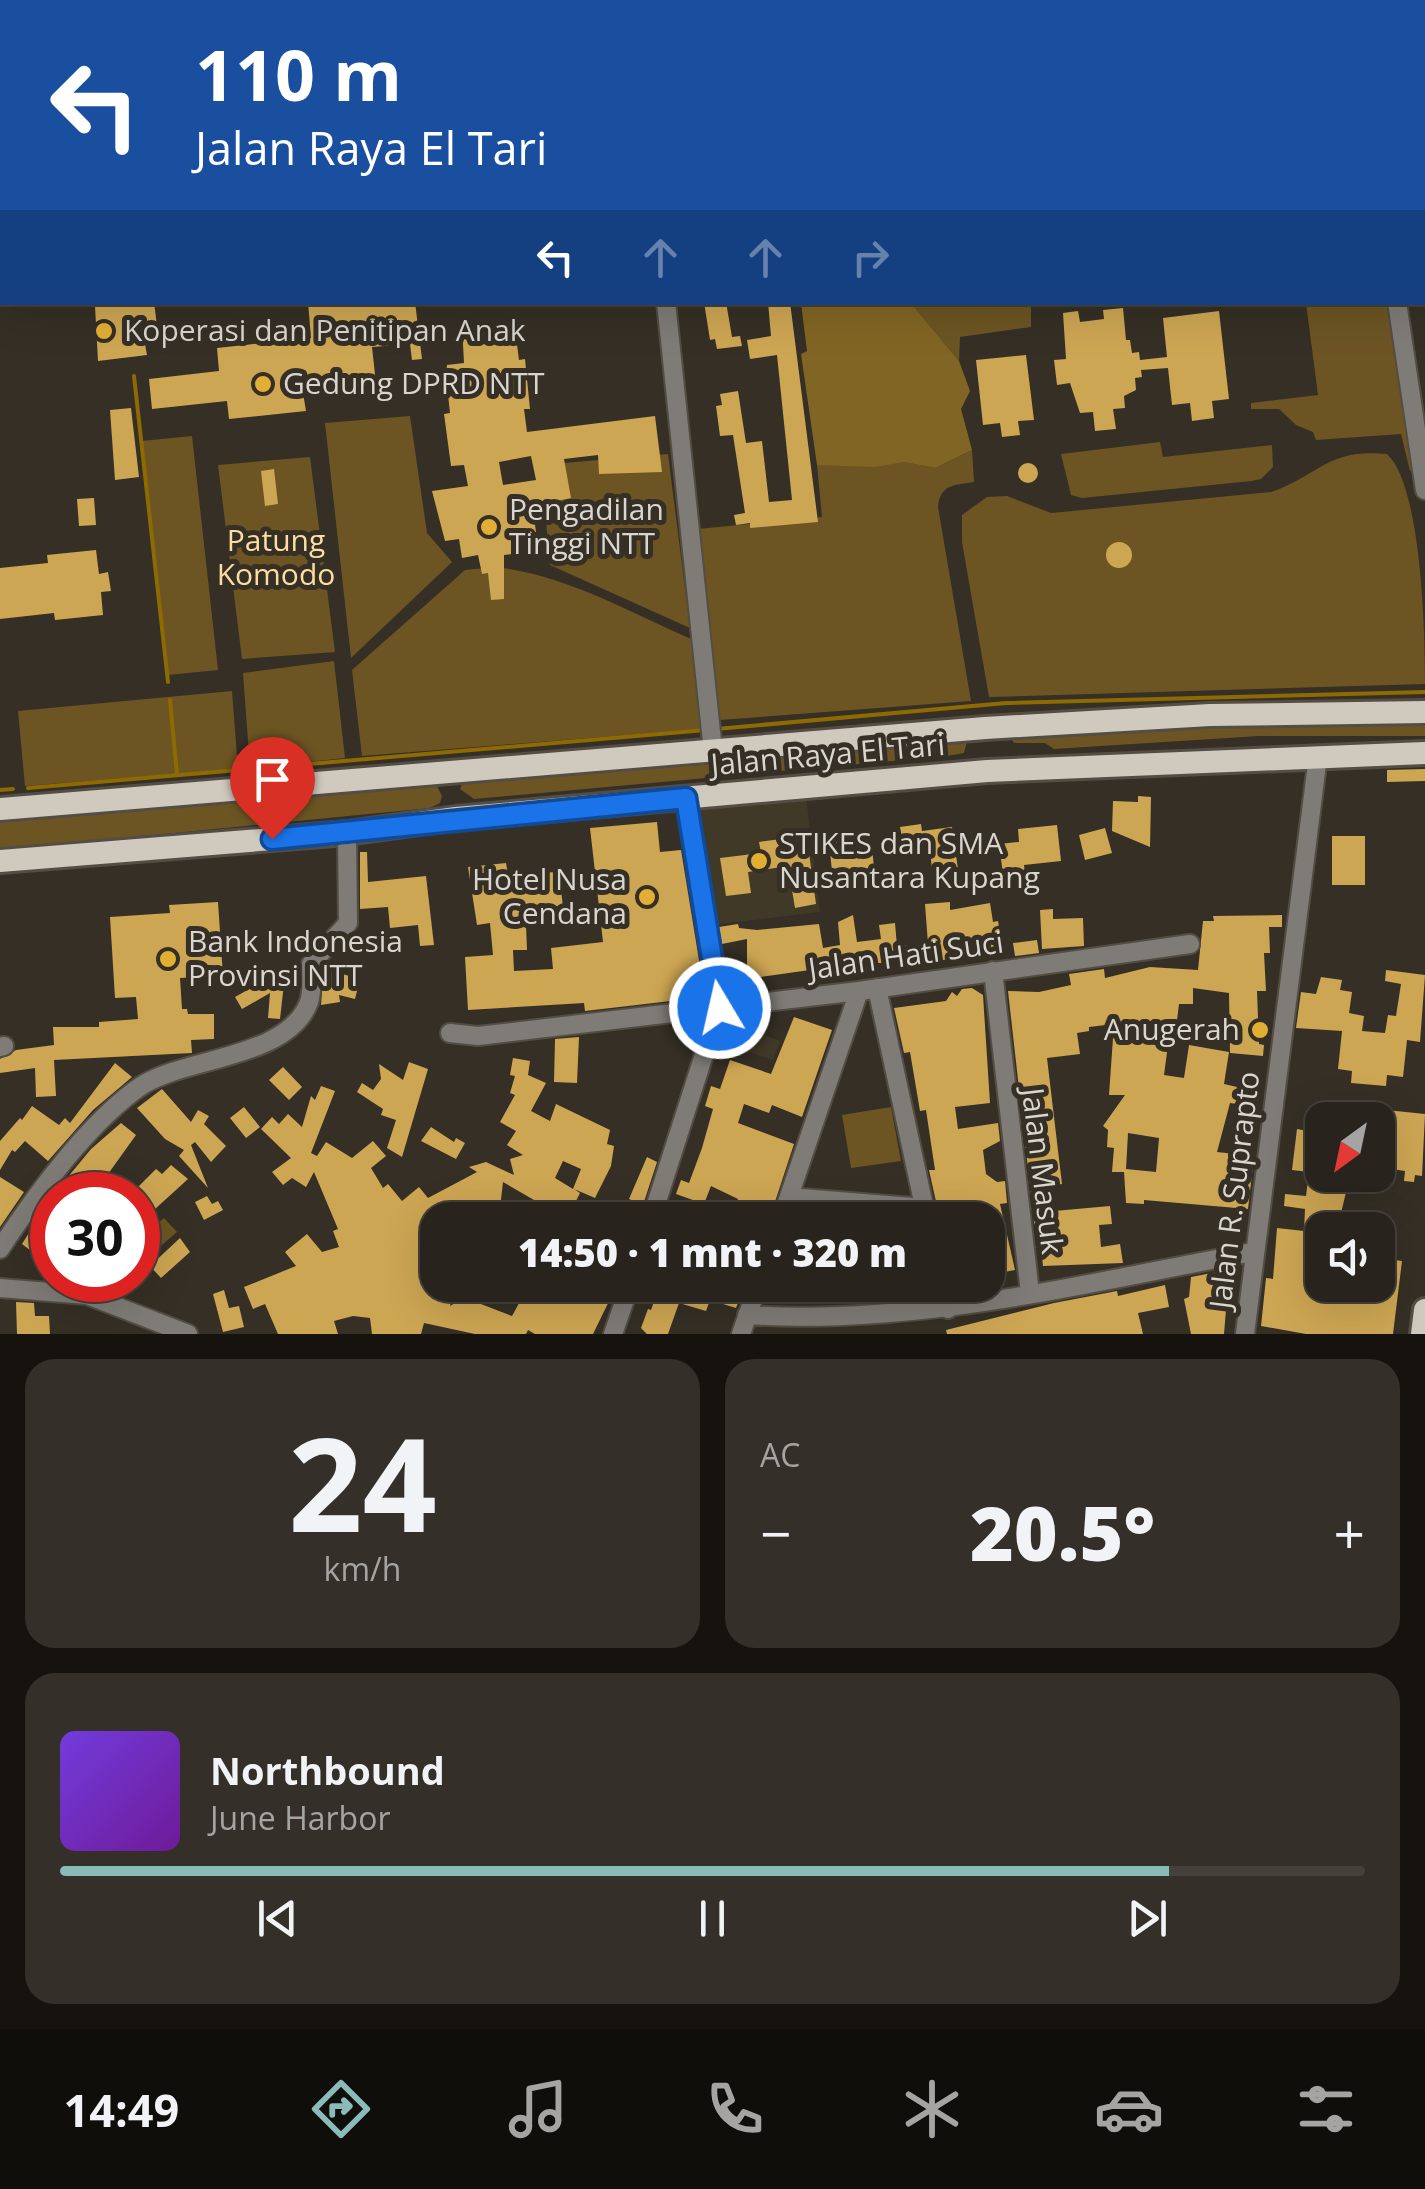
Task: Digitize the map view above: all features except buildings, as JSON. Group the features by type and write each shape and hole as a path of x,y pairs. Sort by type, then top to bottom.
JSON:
{"main road":[{"name":"Jalan Raya El Tari","path":"0,809 455,774 712,738 1210,715 1425,712"},
{"path":"985,728 987,770"},
{"name":"Jalan Raya El Tari","path":"0,860 347,833 456,818 987,770 1425,753"},
{"path":"455,774 456,818"},
{"path":"1422,1334 1425,1310"}],"street":[{"path":"666,305 712,738"},
{"path":"1397,305 1425,490"},
{"name":"Jalan R. Suprapto","path":"1245,1334 1318,756"},
{"path":"658,1202 720,1008 686,798"},
{"path":"0,1248 38,1194 138,1088 247,1049 300,1017 311,1000 310,964 348,923 347,833"},
{"name":"Jalan Hati Suci","path":"450,1032 478,1036 720,1008 1190,944"},
{"name":"Jalan Masuk","path":"747,1315 811,1319 948,1309 1030,1294 992,972"},
{"path":"787,1202 868,989"},
{"path":"868,989 923,1202"},
{"path":"789,1197 829,1202"},
{"path":"1030,1294 1253,1252"},
{"path":"0,1288 88,1295 188,1334"},
{"path":"614,1334 624,1302"},
{"path":"742,1334 752,1302"},
{"path":"946,1302 948,1309"}],"shaded area":[{"path":"801,305 913,305 959,361 970,391 961,409 972,450 935,468 904,462 875,467 817,465 801,354 807,351"},
{"name":"STIKES dan SMA Nusantara Kupang","path":"806,796 820,912 712,925 698,809"},
{"path":"754,1018 765,1021 761,1034 780,1041 773,1060 729,1045 736,1025 750,1030"}],"green space":[{"path":"913,305 1031,305 1031,327 960,337 959,361"},
{"path":"1306,305 1388,305 1416,470 1410,471 1401,434 1316,440 1313,432 1296,425 1279,409 1251,409 1251,403 1318,395"},
{"path":"410,416 427,533 452,562 351,658 325,423"},
{"path":"192,436 218,670 168,675 142,441"},
{"path":"1160,442 1163,457 1272,445 1273,467 1261,479 1251,481 1082,498 1071,495 1061,454"},
{"path":"972,450 974,482 945,490 938,507 971,701 720,720 698,529 822,517 817,465 905,462 935,468"},
{"path":"668,454 690,628 550,565 541,465"},
{"path":"1387,454 1399,471 1414,528 1422,598 1425,684 989,697 962,542 962,515 987,497 1007,496 1051,513 1271,492 1337,459"},
{"name":"Patung Komodo","path":"310,457 335,652 242,659 218,465"},
{"path":"495,567 570,585 691,639 702,729 362,756 352,670 465,570"},
{"path":"334,661 345,758 250,768 243,673"},
{"path":"232,691 238,769 25,786 18,711"},
{"path":"1425,716 1425,736 1259,736 1054,749 1045,743 1014,743 1011,738 1013,733"},
{"path":"967,741 964,753 947,756 474,799 460,789 465,777"},
{"path":"435,782 442,796 440,803 430,808 0,850 0,814"},
{"path":"891,1107 901,1161 851,1168 842,1115"},
{"path":"164,1218 177,1232 160,1247 160,1222"}],"waterway":[{"path":"134,376 168,682"},
{"path":"716,729 1006,703 1425,692"},
{"path":"170,700 177,775"},
{"path":"28,788 706,730"},
{"path":"0,790 13,789"}],"place":[{"name":"Koperasi dan Penitipan Anak","path":"104,331"},
{"name":"Gedung DPRD NTT","path":"263,384"},
{"name":"Pengadilan Tinggi NTT","path":"489,527"},
{"name":"STIKES dan SMA Nusantara Kupang","path":"759,861"},
{"name":"Hotel Nusa Cendana","path":"647,897"},
{"name":"Bank Indonesia Provinsi NTT","path":"168,959"},
{"name":"Anugerah","path":"1260,1030"}],"route":[{"path":"272,839 686,798 720,1008"}]}
